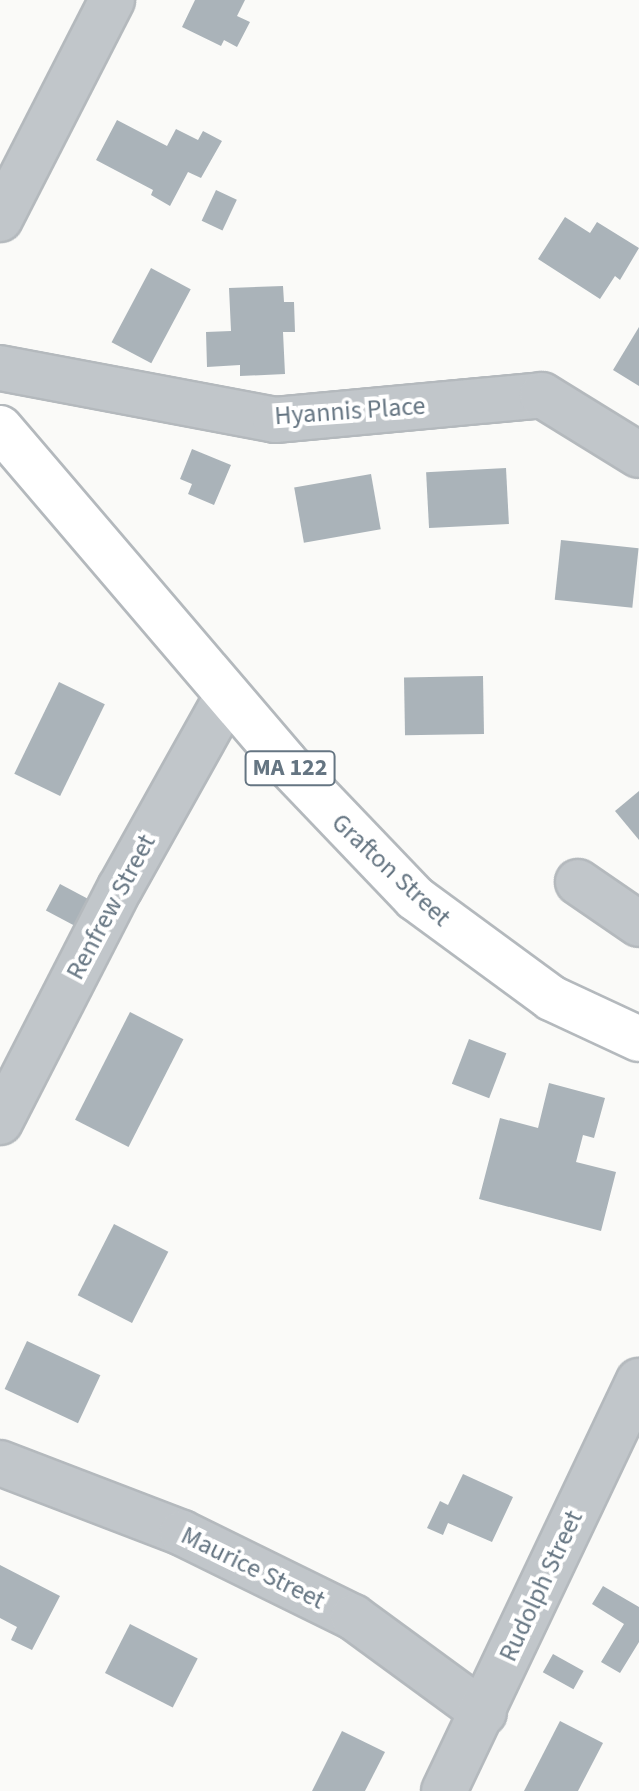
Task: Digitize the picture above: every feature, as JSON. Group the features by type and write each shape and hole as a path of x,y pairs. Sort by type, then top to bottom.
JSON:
{"highway":[{"name":"Grafton Street","path":"0,428 326,810 415,898 551,998 639,1039"}],"street":[{"path":"0,219 112,0"},
{"name":"Hyannis Place","path":"0,368 275,420 542,395 639,455"},
{"name":"Renfrew Street","path":"0,1122 120,888 228,695"},
{"path":"578,882 639,924"},
{"name":"Rudolph Street","path":"444,1791 484,1713 639,1381"},
{"name":"Maurice Street","path":"0,1463 182,1533 353,1617 484,1713"}],"building":[{"path":"195,0 245,0 237,16 250,22 237,47 224,40 221,46 182,27"},
{"path":"117,120 167,146 176,129 198,140 203,131 222,141 201,178 188,172 170,206 151,195 153,190 96,160"},
{"path":"216,190 237,200 222,231 202,221"},
{"path":"565,217 590,233 597,222 639,248 620,280 615,276 600,299 538,259"},
{"path":"151,268 191,289 151,363 112,342"},
{"path":"283,286 284,302 294,302 295,332 283,332 285,374 240,376 240,365 207,367 206,332 231,331 229,288"},
{"path":"639,327 639,386 613,370"},
{"path":"192,449 231,465 214,505 188,494 192,484 180,479"},
{"path":"506,468 509,524 429,528 426,472"},
{"path":"371,474 381,529 304,543 294,488"},
{"path":"561,540 639,548 632,608 555,600"},
{"path":"483,676 484,734 405,735 404,677"},
{"path":"59,682 105,704 60,796 14,774"},
{"path":"639,791 639,840 615,811"},
{"path":"60,884 88,899 74,926 46,910"},
{"path":"130,1012 183,1039 129,1147 75,1120"},
{"path":"469,1039 506,1053 489,1098 452,1084"},
{"path":"549,1083 605,1098 594,1138 583,1135 576,1162 616,1172 601,1231 479,1199 500,1118 538,1128"},
{"path":"114,1224 168,1252 132,1323 78,1295"},
{"path":"27,1341 100,1375 78,1423 5,1389"},
{"path":"463,1474 513,1497 492,1542 448,1523 443,1535 427,1528 440,1501 448,1505"},
{"path":"0,1565 60,1596 32,1650 11,1640 17,1627 0,1618"},
{"path":"603,1586 639,1607 639,1642 620,1673 601,1662 624,1624 592,1604"},
{"path":"130,1624 198,1659 173,1708 105,1673"},
{"path":"553,1654 584,1671 573,1689 543,1672"},
{"path":"560,1721 603,1743 578,1791 524,1791"},
{"path":"342,1731 385,1752 365,1791 312,1791"}]}
